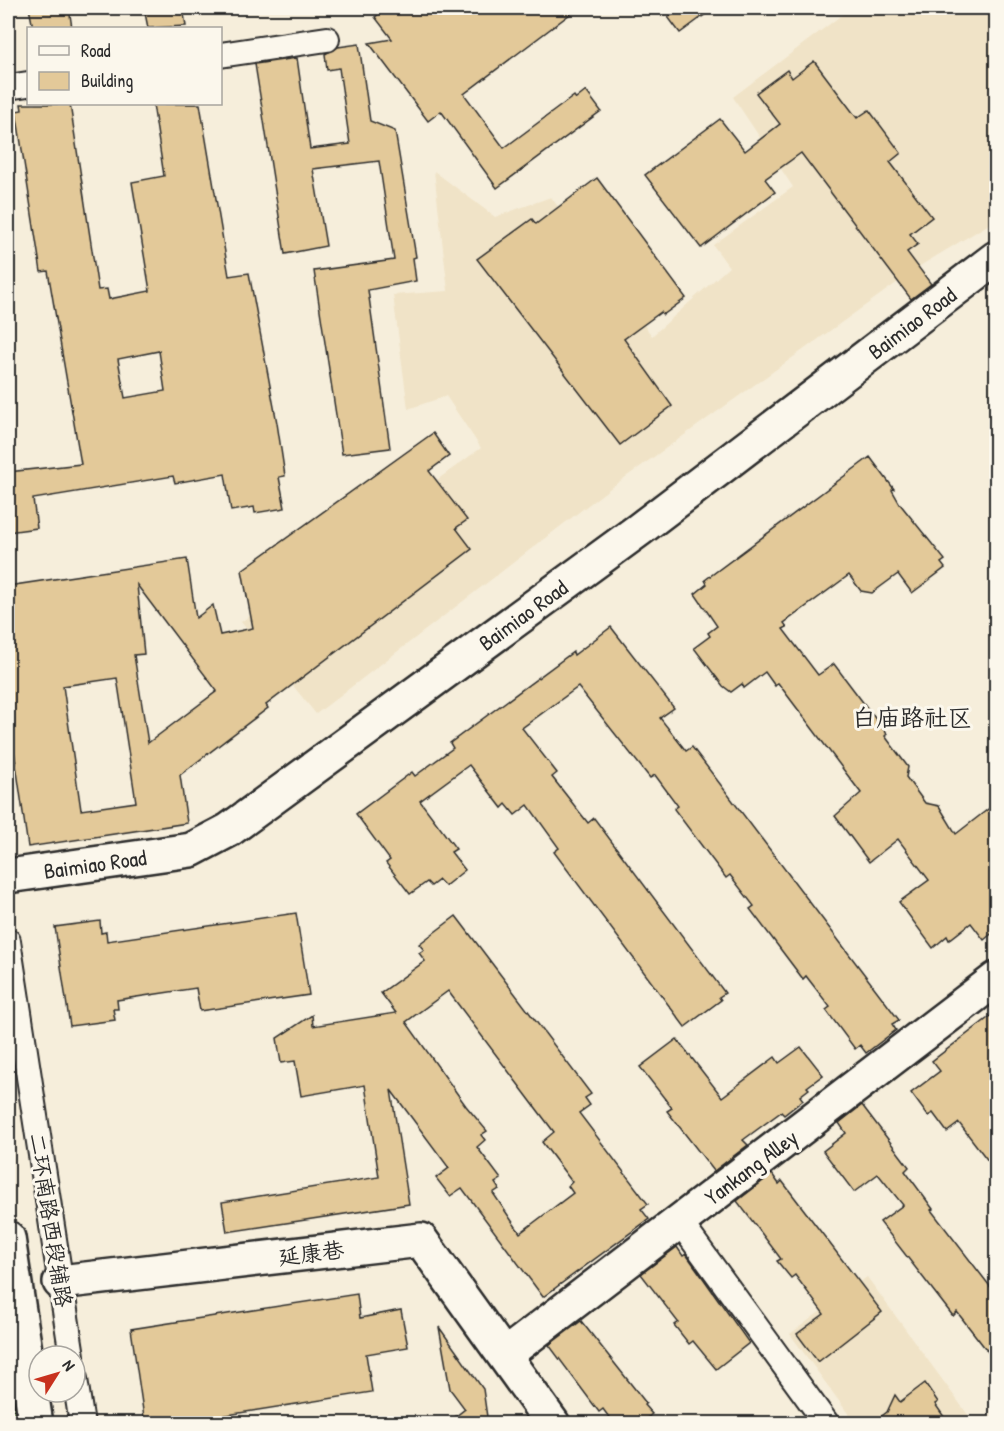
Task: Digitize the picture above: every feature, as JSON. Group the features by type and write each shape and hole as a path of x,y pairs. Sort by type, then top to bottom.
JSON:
{"main road":[{"name":"Baimiao Road","path":"8,876 191,850 229,830 631,536 996,258"},
{"name":"Yankang Alley","path":"505,1355 996,979"},
{"path":"8,1238 36,1424"},
{"name":"延康巷","path":"60,1282 421,1240 505,1355"},
{"path":"505,1355 553,1424"}],"street":[{"path":"222,55 327,39"},
{"path":"8,87 27,84"},
{"name":"二环南路西段辅路","path":"8,941 70,1344"},
{"path":"680,1221 827,1424"},
{"path":"79,1404 82,1424"}],"shaded area":[{"path":"851,8 996,8 996,220 923,264 609,489 316,714 241,622 481,448 446,396 408,409 393,295 448,291 434,171 495,217 551,197 652,336 729,267 713,245 793,187 733,97"},
{"path":"867,1277 974,1423 855,1423 790,1334"}],"green space":[{"path":"8,1366 16,1423 8,1423"}],"building":[{"path":"29,8 69,8 72,27 33,27"},
{"path":"144,8 183,8 186,26 148,27"},
{"path":"387,8 578,8 464,94 504,148 574,96 576,99 586,91 601,111 497,188 441,111 428,121 369,43 392,39 375,17"},
{"path":"681,8 714,8 680,33 668,17"},
{"path":"359,44 370,121 395,131 416,257 413,258 416,281 368,290 390,448 342,454 314,271 394,260 379,161 313,169 326,246 285,254 255,64 297,58 310,149 350,144 339,68 327,70 325,54 338,47"},
{"path":"814,61 857,118 869,110 901,153 890,162 932,217 910,234 918,244 907,252 931,284 911,299 801,153 765,179 775,192 701,248 645,175 720,119 745,151 780,124 756,93 787,70 792,78"},
{"path":"21,104 70,105 98,290 107,289 109,299 150,291 132,182 164,176 153,105 200,105 229,276 249,273 277,423 285,476 279,477 285,508 255,513 254,507 231,511 225,474 175,483 173,476 33,499 37,528 8,532 8,472 81,464 48,271 41,272 16,111 22,110","holes":["159,351 165,391 125,398 118,359"]},
{"path":"597,178 686,298 663,315 661,312 624,339 672,406 620,445 477,259 532,219 536,224"},
{"path":"433,433 449,456 429,471 467,520 456,528 472,549 266,705 268,708 180,775 187,823 28,847 8,709 8,586 187,559 196,618 213,605 220,635 253,628 242,570","holes":["137,585 217,691 148,743 134,655 144,654","117,678 136,802 81,810 63,686"]},
{"path":"870,457 894,489 892,490 900,504 945,560 941,563 945,568 912,593 898,574 872,593 861,591 849,575 784,623 787,627 783,629 818,675 834,664 887,734 885,736 908,767 906,777 925,803 939,806 956,834 996,803 996,930 984,940 971,923 949,940 947,936 933,948 899,902 929,880 898,839 869,862 835,816 861,793 778,683 775,686 765,672 744,688 742,684 731,692 723,686 694,648 710,636 708,633 717,626 695,594 707,584 705,580"},
{"path":"611,627 674,708 660,718 686,751 692,747 899,1020 892,1024 896,1030 866,1053 860,1045 855,1049 826,1010 830,1007 806,976 803,979 750,909 754,906 730,875 726,878 674,809 678,806 655,775 650,778 578,687 522,728 557,773 552,777 588,823 594,818 725,993 719,997 721,1000 685,1027 554,852 559,848 528,805 515,815 506,804 502,808 469,765 420,801 456,849 451,852 465,870 445,886 439,880 431,886 427,882 410,894 386,863 390,860 356,814 412,772 415,776 453,748 450,743 573,652 574,655"},
{"path":"296,913 309,995 200,1011 196,988 117,1000 118,1009 113,1009 115,1020 70,1026 55,927 100,921 101,933 106,932 107,941"},
{"path":"456,916 591,1094 585,1098 590,1105 579,1113 648,1204 641,1209 649,1219 543,1297 462,1188 450,1196 436,1178 449,1168 391,1090 409,1204 227,1232 222,1202 379,1177 365,1085 301,1096 295,1061 281,1063 277,1038 312,1015 313,1026 396,1013 381,993 425,961 419,953 424,950 419,944","holes":["448,991 554,1132 542,1142 572,1182 568,1186 573,1193 520,1233 493,1193 499,1189 495,1183 501,1179 477,1147 485,1140 481,1135 487,1131 466,1106 406,1022"]},
{"path":"996,1012 996,1171 959,1123 947,1132 933,1113 928,1116 911,1093 940,1071 932,1061"},
{"path":"677,1039 722,1097 775,1057 779,1063 801,1047 823,1075 807,1087 809,1089 800,1096 803,1100 784,1115 781,1112 743,1140 748,1145 714,1171 667,1111 672,1108 640,1067"},
{"path":"862,1105 909,1167 905,1171 933,1209 931,1210 996,1294 996,1362 957,1312 953,1316 880,1222 903,1205 878,1174 854,1192 823,1151 846,1133 839,1123"},
{"path":"772,1174 779,1184 782,1181 882,1312 818,1362 797,1334 824,1314 795,1275 791,1278 777,1261 781,1259 737,1201"},
{"path":"677,1247 683,1256 686,1254 749,1343 716,1369 693,1341 689,1344 674,1325 678,1322 641,1274"},
{"path":"357,1294 360,1318 401,1310 408,1347 366,1354 372,1392 170,1424 145,1424 131,1329"},
{"path":"581,1321 646,1403 644,1405 652,1414 640,1424 614,1424 603,1409 599,1412 549,1345"},
{"path":"439,1327 483,1389 488,1424 446,1424 465,1409 450,1389"},
{"path":"925,1383 938,1402 935,1404 949,1424 871,1424 887,1412 895,1395 900,1402"}],"district":[{"name":"白庙路社区","path":"912,717"}]}
